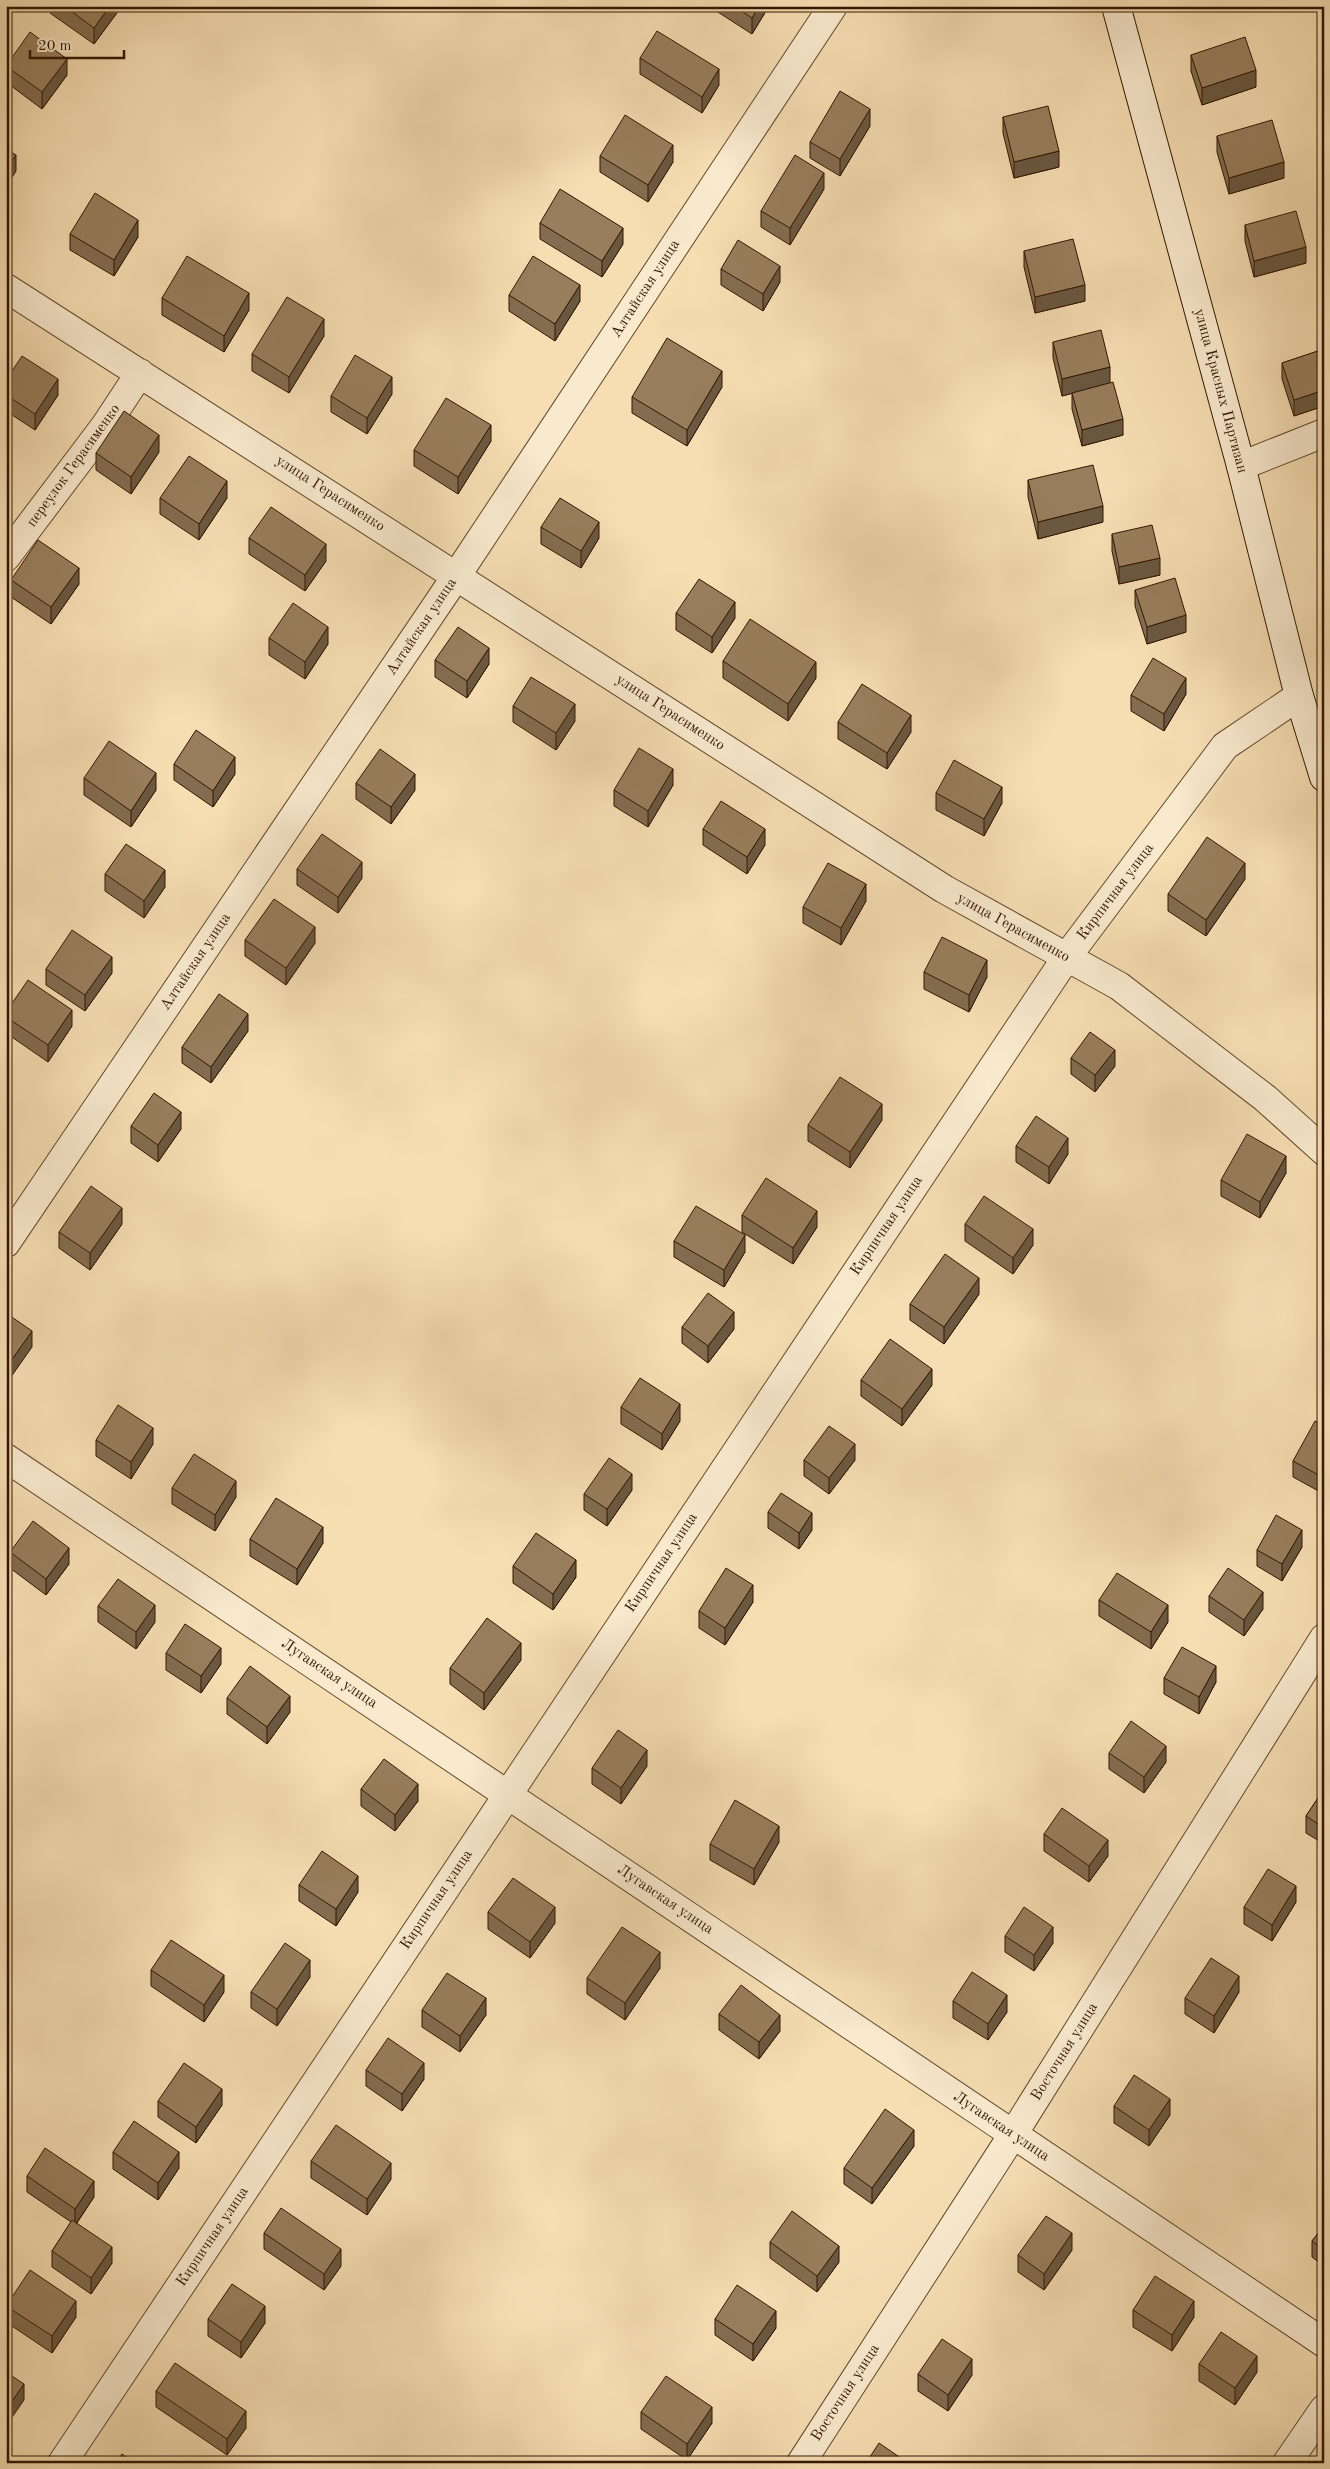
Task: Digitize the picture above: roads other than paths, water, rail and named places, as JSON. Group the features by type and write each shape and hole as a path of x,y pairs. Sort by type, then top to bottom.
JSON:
{"street":[{"name":"Алтайская улица","path":"6,1243 457,575 833,6"},
{"name":"улица Красных Партизан","path":"1116,6 1241,466 1299,696 1324,776"},
{"name":"улица Герасименко","path":"6,288 457,575 944,889 1119,986 1265,1098 1324,1151"},
{"name":"переулок Герасименко","path":"6,557 105,426 140,373"},
{"path":"1241,466 1324,432"},
{"name":"Кирпичная улица","path":"62,2463 1066,958 1225,746 1299,696"},
{"name":"Лугавская улица","path":"6,1458 508,1794 1012,2136 1324,2343"},
{"name":"Восточная улица","path":"801,2463 1012,2136 1324,1638"},
{"path":"1287,2463 1324,2409"}]}
